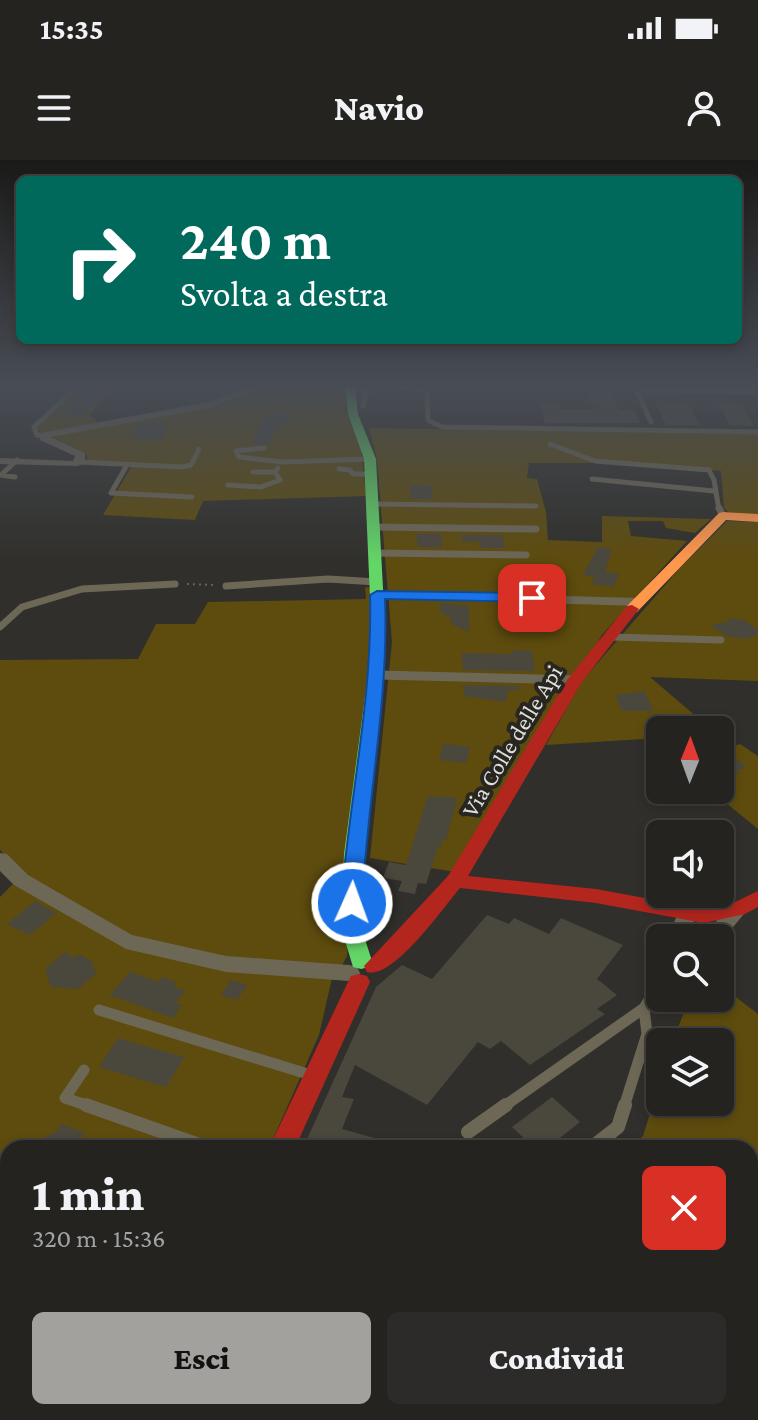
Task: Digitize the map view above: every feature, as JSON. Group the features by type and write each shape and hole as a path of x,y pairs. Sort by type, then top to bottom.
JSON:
{"street":[{"path":"0,461 79,462 81,455 58,446"},
{"path":"286,1140 361,970 351,927 354,854 379,644 370,467 366,446"},
{"path":"723,516 758,518"},
{"name":"Via Colle delle Api","path":"361,970 390,955 455,881 575,680 638,602 723,516"},
{"path":"377,588 638,602"},
{"path":"0,859 21,880 126,941 226,964 361,970"},
{"path":"455,881 596,896 688,914 716,915 738,909 758,898"},
{"path":"725,924 738,909"},
{"path":"683,924 688,914"}],"lane":[{"path":"555,446 595,461 709,470 713,475 717,509 723,516"},
{"path":"264,448 236,451 239,457 370,467"},
{"path":"79,462 191,465 199,449"},
{"path":"15,477 1,475 17,460"},
{"path":"275,472 283,462"},
{"path":"127,465 111,493 192,497"},
{"path":"339,469 350,470 353,474 370,467"},
{"path":"253,472 275,472"},
{"path":"228,485 252,488 274,485 280,480 275,472"},
{"path":"592,479 714,491"},
{"path":"372,504 536,506"},
{"path":"373,527 536,529"},
{"path":"375,553 526,555"},
{"path":"226,586 328,579 377,588"},
{"path":"0,627 22,607 82,589 175,584"},
{"path":"607,637 721,640"},
{"path":"374,675 575,680"},
{"path":"468,1132 646,1005"},
{"path":"601,1140 618,1127 647,1034 644,1008"},
{"path":"99,1010 315,1076"},
{"path":"84,1070 65,1098 185,1140"}],"path":[{"path":"175,584 226,586"}],"shaded area":[{"path":"70,446 361,446 366,496 203,501 195,520 103,515 133,464 88,461 85,453"},
{"path":"373,446 758,446 758,515 728,512 724,508 721,471 599,461 529,463 527,478 537,479 546,512 548,540 602,542 602,516 711,519 695,533 666,528 663,521 628,521 631,536 687,541 602,635 455,872 370,858 392,642"},
{"path":"727,521 758,522 758,681 650,677 696,716 646,716 646,739 546,745 582,681 679,569"},
{"path":"365,587 373,588 347,956 341,967 224,957 129,935 27,878 0,850 0,660 138,659 156,624 195,624 208,602 366,599"},
{"path":"740,744 758,756 758,829 727,804 734,804 734,746"},
{"path":"16,881 125,942 332,978 319,1035 273,1140 0,1140 0,897"},
{"path":"734,996 758,1014 758,1140 638,1140 643,1136 649,1116 734,1116 734,1028 678,1028 684,1012 734,1012"}],"building":[{"path":"411,485 432,486 432,499 411,499"},
{"path":"416,534 441,534 442,547 418,547"},
{"path":"462,535 503,535 504,548 481,548 480,542 462,541"},
{"path":"598,547 612,549 605,572 619,574 613,587 591,584 595,577 583,575"},
{"path":"440,603 469,606 469,632 451,624 452,619 440,612"},
{"path":"731,618 744,620 758,630 758,634 747,639 726,636 711,625 728,622"},
{"path":"512,650 532,651 535,671 463,670 462,653 513,654"},
{"path":"463,685 520,686 517,691 509,690 505,702 464,696"},
{"path":"644,691 654,711 622,711 615,695"},
{"path":"443,744 470,747 466,763 439,760"},
{"path":"734,757 746,767 737,770 740,773 734,775"},
{"path":"428,796 457,798 446,840 443,839 438,847 426,884 418,883 415,894 398,891 402,881 383,878 389,862 406,865"},
{"path":"35,901 56,913 30,935 7,924"},
{"path":"487,915 509,924 514,918 549,934 561,918 623,945 597,979 617,995 597,1009 605,1014 530,1065 501,1041 490,1049 478,1042 427,1105 355,1065 342,1097 354,1099 342,1129 382,1140 307,1140 376,987 402,965 432,979"},
{"path":"65,952 75,958 79,954 95,963 90,966 98,971 78,989 51,987 45,969"},
{"path":"130,972 158,982 162,977 176,982 173,986 185,991 175,1003 182,1005 173,1018 110,995"},
{"path":"231,980 247,985 237,1000 221,995"},
{"path":"118,1038 184,1057 166,1087 99,1067"},
{"path":"552,1097 580,1122 557,1140 526,1140 512,1127"},
{"path":"61,1124 84,1133 80,1140 39,1140 57,1131"}],"traffic: fast":[{"path":"361,961 351,927 354,854 379,644 370,459 365,446"}],"traffic: slow":[{"path":"632,609 723,516 758,518"}],"traffic: jam":[{"path":"455,881 575,680 632,609"},
{"path":"375,966 390,955 455,881 596,896 704,916 738,909 758,898"},
{"path":"286,1140 359,982"}],"route":[{"path":"352,903 356,827 379,644 377,595 532,598"}]}
